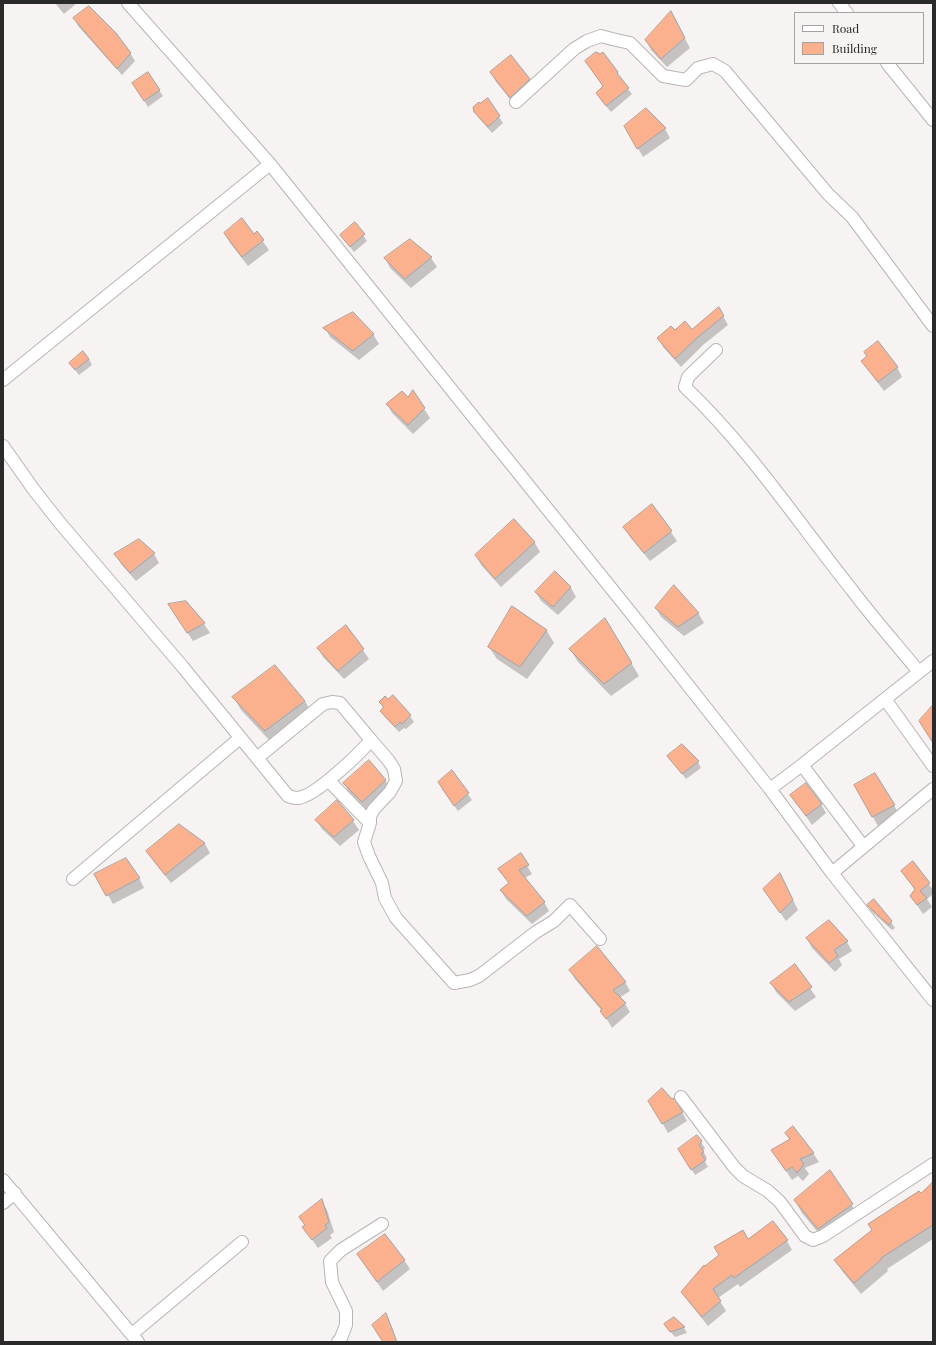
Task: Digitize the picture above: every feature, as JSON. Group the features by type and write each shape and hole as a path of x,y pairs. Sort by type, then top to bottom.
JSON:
{"street":[{"path":"128,3 270,164 631,613 770,789 832,873 933,1000"},
{"path":"839,3 846,12"},
{"path":"516,102 574,49 587,41 601,36 612,40 630,42 663,76 686,80 698,68 713,64 725,71 828,194 852,217 933,326"},
{"path":"888,64 933,120"},
{"path":"3,380 270,164"},
{"path":"716,350 688,377 684,387 738,442 805,527 852,590 919,672"},
{"path":"3,446 60,523 182,666 288,796 298,798 310,793 329,781 371,740"},
{"path":"770,789 933,661"},
{"path":"885,699 933,766"},
{"path":"256,758 323,704 332,702 340,703 394,769 396,781 390,792 374,809 370,816 370,823 364,842 382,883 386,898 396,918 454,983 470,980 479,976 536,932 554,921 570,905 600,939"},
{"path":"73,879 240,738"},
{"path":"802,765 863,846"},
{"path":"329,781 370,823"},
{"path":"832,873 933,789"},
{"path":"680,1097 734,1167 743,1176 768,1191 780,1202 805,1236 813,1240 823,1236 933,1164"},
{"path":"3,1180 135,1338 242,1242"},
{"path":"3,1203 15,1194"},
{"path":"338,1342 346,1325 346,1311 332,1282 330,1261 341,1250 382,1224"}],"building":[{"path":"89,6 116,33 131,53 117,69 73,18"},
{"path":"671,11 685,38 661,59 645,40"},
{"path":"596,52 600,54 603,52 629,88 606,106 596,93 603,86 585,61"},
{"path":"511,55 530,79 510,98 490,72"},
{"path":"148,72 160,90 144,101 132,83"},
{"path":"488,98 500,116 488,127 474,112 473,107 479,102 480,103"},
{"path":"646,108 666,128 637,149 624,126"},
{"path":"242,218 254,234 257,231 264,240 242,257 224,233"},
{"path":"355,222 365,234 350,247 340,235"},
{"path":"410,239 432,257 405,279 384,258"},
{"path":"719,307 724,316 698,337 675,359 657,338 671,326 675,330 685,321 692,329"},
{"path":"353,312 374,334 353,351 323,328"},
{"path":"878,341 898,367 878,382 861,361 867,356 864,352"},
{"path":"83,351 89,359 75,370 69,363"},
{"path":"413,390 425,408 408,425 386,404 402,391 408,397"},
{"path":"652,504 672,531 644,553 623,527"},
{"path":"514,519 535,542 495,579 475,555"},
{"path":"139,539 155,553 130,573 114,554"},
{"path":"555,571 571,587 553,607 535,592"},
{"path":"674,585 699,613 678,627 655,608"},
{"path":"186,601 205,623 187,633 168,604"},
{"path":"512,606 547,630 520,667 488,647"},
{"path":"605,618 632,663 604,684 569,649"},
{"path":"346,625 364,649 338,671 317,648"},
{"path":"275,665 305,701 265,731 232,697"},
{"path":"393,695 411,715 402,724 400,722 395,727 380,711 384,707 379,702 385,696 388,699"},
{"path":"933,705 933,743 919,721"},
{"path":"682,744 699,761 682,774 667,756"},
{"path":"369,760 386,780 362,802 343,783"},
{"path":"452,770 469,793 454,806 438,782"},
{"path":"875,773 895,805 872,817 854,785"},
{"path":"806,783 822,804 806,816 790,795"},
{"path":"337,800 354,820 334,837 315,820"},
{"path":"179,824 205,843 165,875 146,851"},
{"path":"521,853 529,865 519,870 545,902 527,916 500,890 509,883 498,869"},
{"path":"126,858 140,878 106,896 94,874"},
{"path":"913,861 930,883 920,891 927,898 917,905 910,896 915,889 901,871"},
{"path":"780,873 793,900 780,913 763,889"},
{"path":"874,899 892,921 889,925 867,905"},
{"path":"829,920 848,941 834,950 838,956 829,963 806,938"},
{"path":"597,946 626,982 613,990 626,1003 606,1019 600,1011 602,1009 569,970"},
{"path":"795,964 812,987 789,1002 770,983"},
{"path":"662,1088 672,1099 674,1098 683,1112 662,1124 648,1101"},
{"path":"793,1126 814,1153 800,1159 804,1164 797,1173 792,1167 786,1171 771,1150 790,1139 785,1133"},
{"path":"697,1135 702,1141 699,1145 704,1152 701,1154 706,1160 691,1170 678,1149"},
{"path":"830,1170 853,1204 818,1229 794,1200"},
{"path":"933,1182 933,1225 881,1258 882,1259 854,1283 834,1260 872,1230 868,1224 919,1191 921,1193"},
{"path":"322,1199 329,1222 325,1225 327,1228 312,1240 302,1227 305,1225 299,1217"},
{"path":"773,1221 788,1240 734,1278 732,1275 713,1289 721,1301 702,1317 681,1292 704,1265 705,1266 719,1255 714,1247 743,1230 748,1239"},
{"path":"385,1234 405,1260 377,1282 357,1254"},
{"path":"386,1313 397,1342 383,1342 372,1325"},
{"path":"674,1317 685,1327 670,1332 664,1324"}]}
